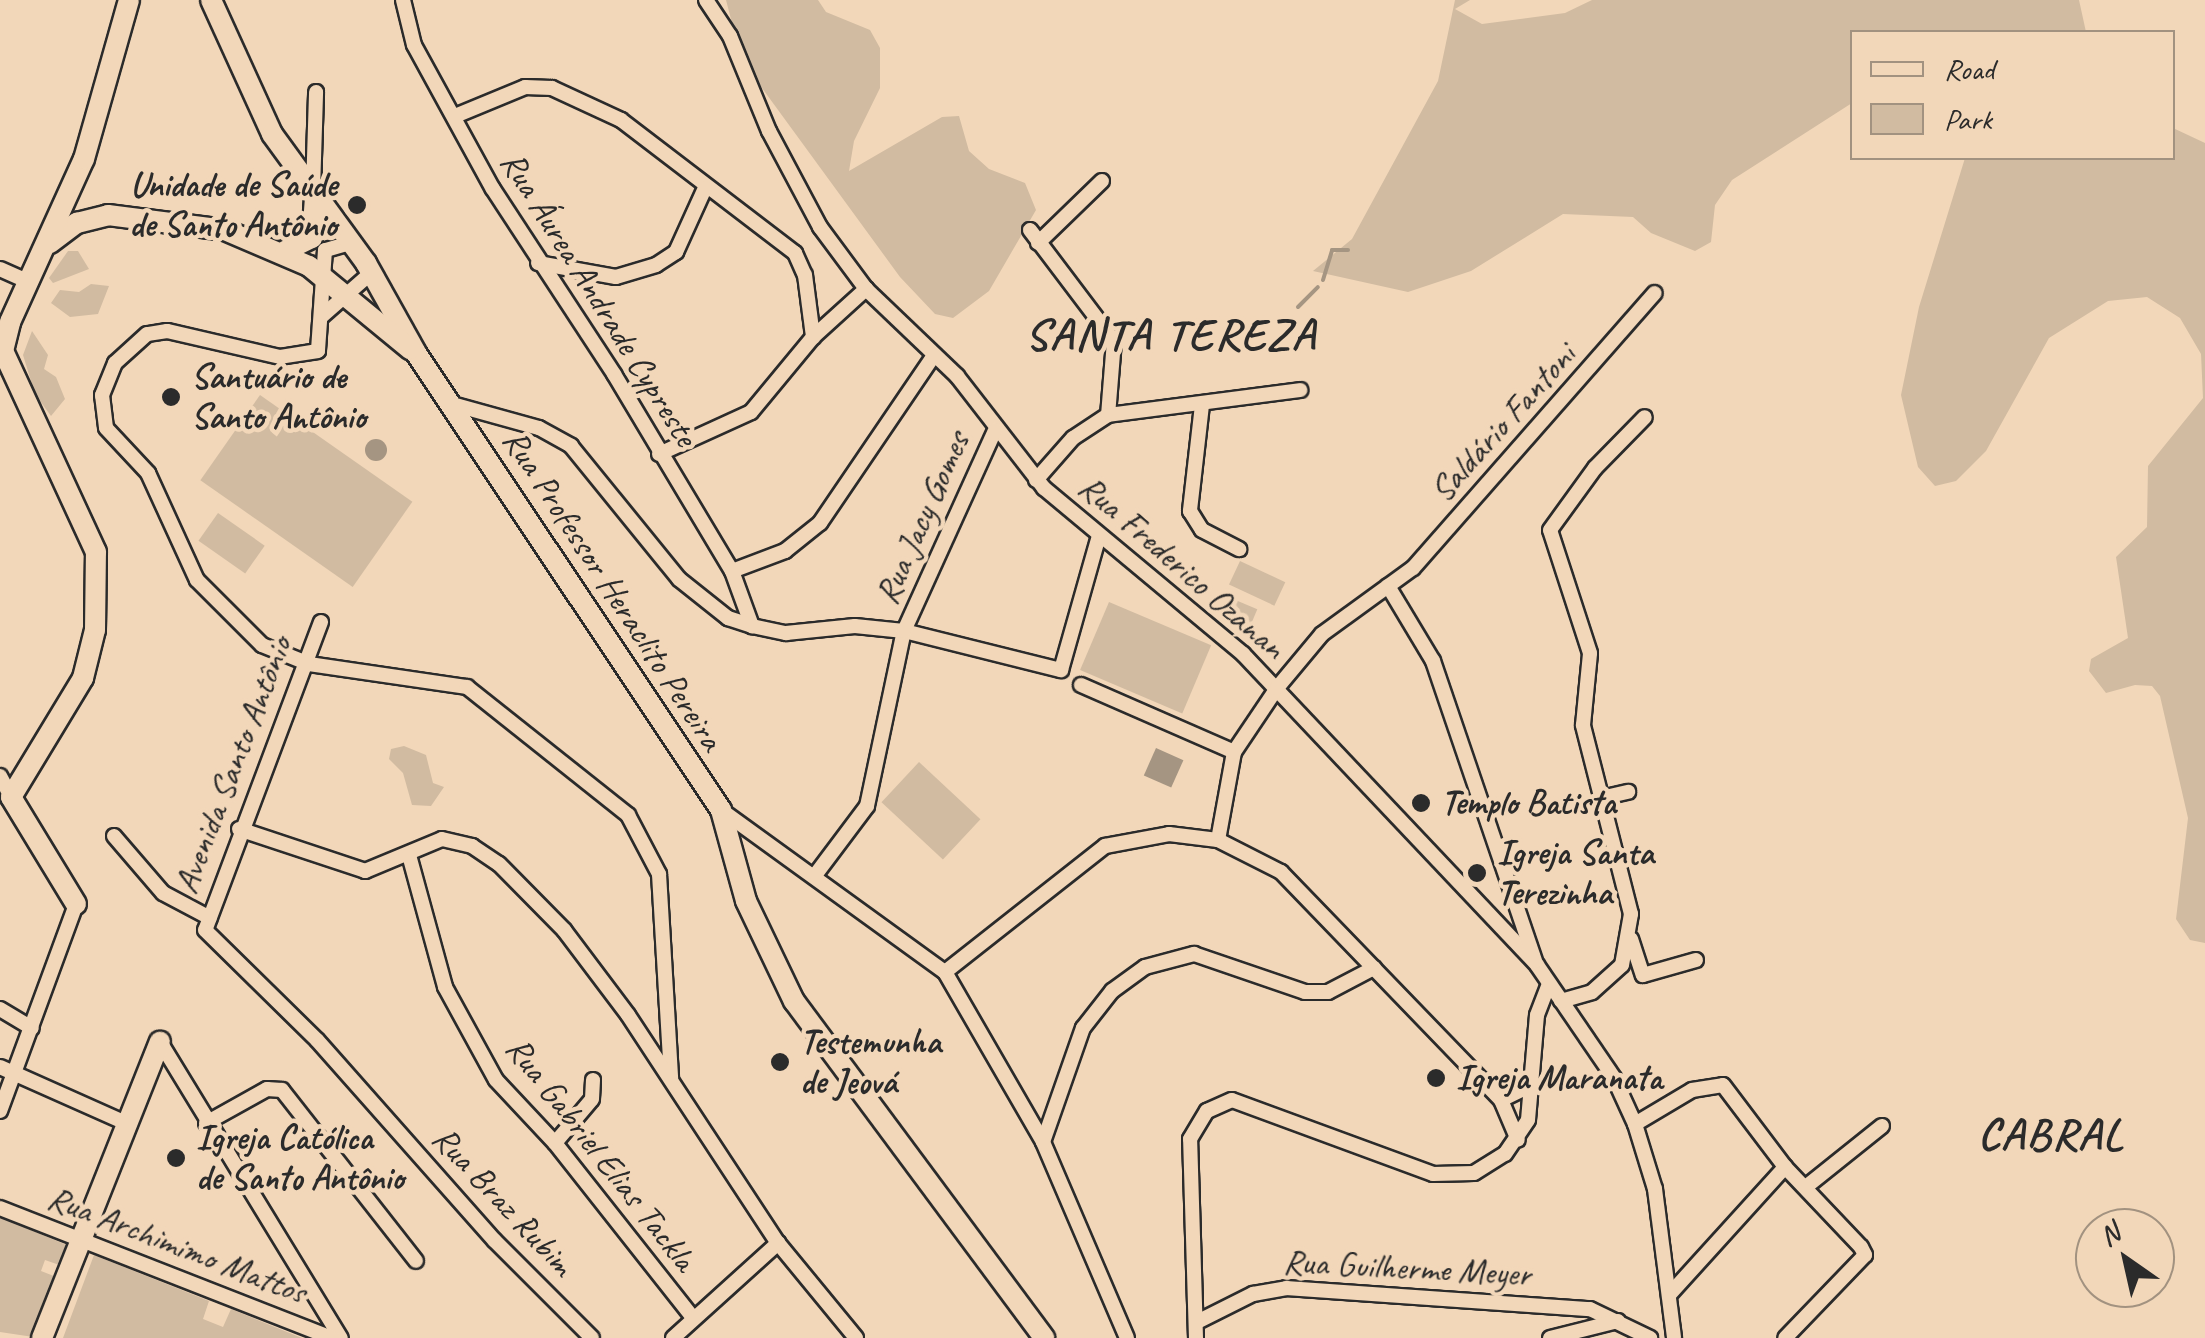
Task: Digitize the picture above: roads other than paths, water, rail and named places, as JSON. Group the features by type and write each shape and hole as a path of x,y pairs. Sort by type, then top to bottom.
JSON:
{"main road":[{"path":"76,904 12,796 83,678 98,583 85,516 5,375 5,320 48,244 84,159 129,0"},
{"name":"Rua Professor Heraclito Pereira","path":"211,0 264,119 372,273 416,353 722,810"},
{"path":"84,159 84,194 108,216"},
{"path":"285,251 302,246 318,228 313,190"},
{"path":"48,244 77,223 108,216 213,227 285,251 347,294 416,353"},
{"path":"722,810 746,901 794,1001 1044,1338"},
{"path":"42,1338 160,1042"}],"street":[{"name":"Rua Áurea Andrade Cypreste","path":"403,0 414,44 454,116 538,263 614,374 732,572 752,626"},
{"name":"Rua Frederico Ozanan","path":"706,0 730,36 769,131 820,227 866,289 934,355 1036,480 1098,539 1276,688 1537,965 1614,1078 1635,1124 1654,1189 1674,1338"},
{"path":"454,116 510,90 552,88 621,120 705,188 795,253 805,275 813,337"},
{"path":"313,190 316,92"},
{"path":"1102,181 1034,237 1114,341 1108,415"},
{"path":"538,263 616,277 656,265 676,252 705,188"},
{"path":"350,243 325,250 320,274 321,340 308,358 258,354 167,332 147,334 115,363 102,395 106,428 148,472 187,563 209,595 262,645 309,664 476,691 628,816 659,874 672,1078"},
{"path":"0,269 29,282"},
{"path":"321,317 372,273"},
{"path":"659,454 752,412 813,337 866,289"},
{"name":"Saldário Fantoni","path":"1234,752 1276,688 1322,634 1413,568 1581,384 1655,293"},
{"path":"732,572 785,550 820,522 934,355"},
{"path":"1036,480 1073,438 1108,415 1300,390"},
{"name":"Rua Jacy Gomes","path":"452,404 538,428 571,446 679,578 728,618 752,626 786,633 854,626 904,630 1061,670 1098,539"},
{"path":"1202,404 1190,511 1202,530 1239,549"},
{"path":"1644,417 1595,468 1550,530 1590,654 1583,725 1631,914 1631,939 1644,976 1696,960"},
{"name":"Rua Jacy Gomes","path":"904,630 995,430"},
{"path":"1388,586 1433,662 1537,965"},
{"name":"Avenida Santo Antônio","path":"207,924 239,829 309,664 321,622"},
{"path":"816,874 868,806 904,630"},
{"path":"1081,685 1234,752 1218,840"},
{"path":"0,776 12,796"},
{"path":"1601,798 1628,792"},
{"name":"Rua Professor Heraclito Pereira","path":"722,810 816,874 945,972 1044,1142 1127,1338"},
{"path":"239,829 365,871 442,839 472,846 499,864 564,930 672,1078 778,1243 856,1338"},
{"path":"945,972 1089,854 1169,834 1218,840 1281,872 1501,1100 1518,1140"},
{"name":"Rua Braz Rubim","path":"114,836 163,894 207,924 317,1040 495,1241 592,1338"},
{"name":"Rua Gabriel Elias Tackla","path":"409,855 445,988 496,1080 556,1142 694,1318"},
{"path":"0,1111 7,1070 32,1028 76,904"},
{"path":"1561,1001 1607,983 1631,939"},
{"path":"1044,1142 1083,1028 1112,990 1145,967 1194,954 1305,992 1328,992 1374,968"},
{"path":"1196,1338 1190,1140 1218,1102 1253,1106 1433,1174 1474,1172 1518,1140 1534,1084 1537,1014 1548,984"},
{"path":"0,1009 32,1028"},
{"path":"160,1042 206,1123 341,1338"},
{"path":"7,1070 126,1123"},
{"path":"556,1142 592,1100 593,1080"},
{"path":"1501,1100 1534,1084"},
{"path":"1635,1124 1692,1090 1722,1086 1786,1167 1865,1255 1785,1338"},
{"path":"206,1123 278,1087 416,1261"},
{"path":"1807,1186 1882,1126"},
{"path":"1669,1295 1786,1167"},
{"name":"Rua Archimimo Mattos","path":"0,1208 332,1338"},
{"path":"673,1338 778,1243"},
{"name":"Rua Guilherme Meyer","path":"1197,1322 1253,1294 1286,1288 1570,1306 1619,1320 1650,1338"},
{"path":"1550,1338 1619,1320"}],"waterway":[{"path":"1323,280 1332,250 1348,250"},
{"path":"1298,307 1318,287"}],"place":[{"name":"Unidade de Saúde de Santo Antônio","path":"357,205"},
{"name":"Santuário de Santo Antônio","path":"171,397"},
{"name":"Templo Batista","path":"1421,803"},
{"name":"Igreja Santa Terezinha","path":"1477,873"},
{"name":"Testemunha de Jeová","path":"780,1062"},
{"name":"Igreja Maranata","path":"1436,1078"},
{"name":"Igreja Católica de Santo Antônio","path":"176,1158"}],"district":[{"name":"SANTA TEREZA","path":"1171,335"},
{"name":"CABRAL","path":"2051,1135"}]}
